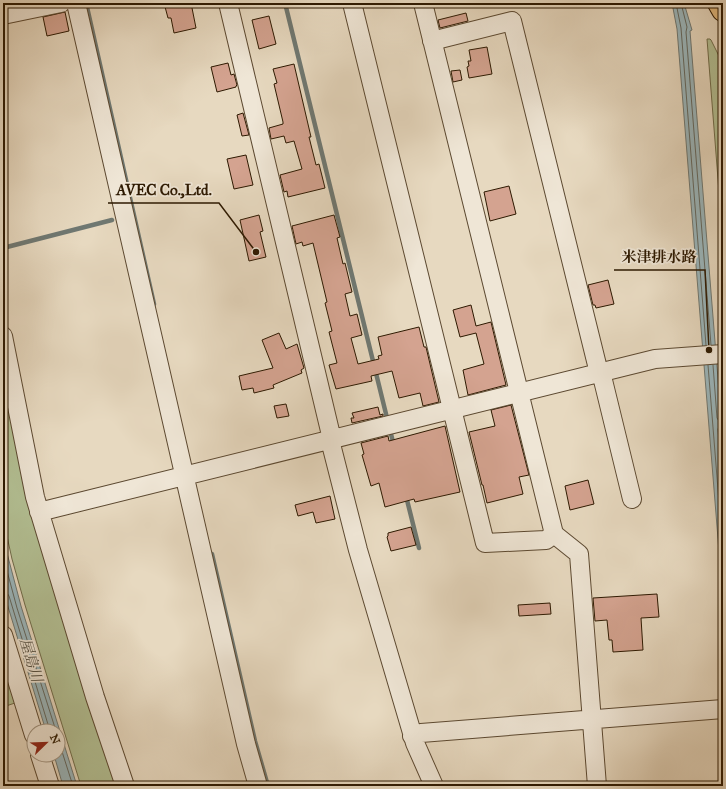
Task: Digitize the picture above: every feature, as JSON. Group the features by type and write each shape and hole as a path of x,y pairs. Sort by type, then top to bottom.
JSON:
{"highway":[{"path":"719,3 723,10"}],"street":[{"path":"3,15 62,3"},
{"path":"76,3 183,476 246,744 258,786"},
{"path":"228,3 358,550 412,736 434,786"},
{"path":"352,3 485,543 546,540 554,534"},
{"path":"423,3 554,534 579,554 597,786"},
{"path":"432,41 512,22 632,499"},
{"path":"3,336 28,468 39,512 95,698 125,786"},
{"path":"39,512 655,359 723,354"},
{"path":"3,635 30,723"},
{"path":"412,736 421,733 723,709"},
{"path":"43,763 50,786"}],"green space":[{"path":"707,39 711,40 723,64 723,243"},
{"path":"3,376 27,499 87,700 116,786 81,786 66,738 66,723 62,723 25,605 12,559 3,518"},
{"path":"3,653 18,702 3,707"}],"water":[{"path":"672,3 684,3 692,30 690,31 723,441 723,601 677,29"},
{"name":"屋島川","path":"3,538 21,606 57,723 44,723 3,590"},
{"path":"66,751 77,786 63,786 56,763 66,763"}],"building":[{"path":"164,3 191,3 196,28 174,33 171,18 168,18"},
{"path":"65,12 69,31 47,36 43,17"},
{"path":"466,13 468,21 440,28 438,20"},
{"path":"269,16 276,44 259,49 252,20"},
{"path":"487,47 492,74 469,78 467,67 469,66 468,61 471,61 469,50"},
{"path":"228,63 231,75 234,74 237,85 236,87 217,92 211,67"},
{"path":"294,64 316,165 319,164 325,188 288,197 287,191 284,192 280,175 302,169 294,141 286,143 284,136 271,139 269,128 283,124 274,84 277,83 273,69"},
{"path":"460,70 462,80 453,82 451,71"},
{"path":"243,113 249,135 242,136 237,115"},
{"path":"246,155 253,185 234,189 227,159"},
{"path":"509,186 516,214 490,221 484,192"},
{"path":"259,215 263,231 260,232 266,257 249,261 240,220"},
{"path":"334,215 340,237 337,238 343,264 345,263 352,292 345,294 350,316 357,314 362,335 351,338 358,364 379,359 378,356 382,355 378,337 419,327 424,347 426,347 439,402 423,406 420,393 399,398 392,371 371,376 372,381 336,389 329,365 337,363 329,332 332,331 325,303 327,302 313,243 303,246 302,242 296,244 292,226"},
{"path":"608,280 614,304 596,308 595,305 593,305 588,285"},
{"path":"471,305 476,326 491,322 506,385 468,395 463,370 484,364 476,333 460,337 453,310"},
{"path":"279,333 286,349 297,344 304,368 301,370 302,373 273,385 274,388 254,393 253,388 242,390 239,376 273,368 262,340"},
{"path":"286,404 289,416 277,418 274,406"},
{"path":"511,405 529,475 519,477 523,494 487,503 469,432 495,426 491,410"},
{"path":"378,407 380,415 383,414 383,416 352,423 351,418 354,418 352,413"},
{"path":"445,426 460,492 415,502 414,499 385,507 379,483 371,486 362,455 364,454 361,443 388,436 389,441"},
{"path":"588,480 594,504 570,510 565,486"},
{"path":"330,496 335,519 316,523 313,512 298,516 295,505"},
{"path":"411,527 416,545 391,551 387,537 388,533"},
{"path":"657,594 659,617 641,618 643,650 613,652 612,640 609,640 607,620 595,621 593,598"},
{"path":"550,603 551,614 519,616 518,605"}],"waterway":[{"path":"285,3 388,422"},
{"path":"87,7 154,304"},
{"path":"3,248 112,220"},
{"path":"390,430 394,446"},
{"path":"406,496 419,548"},
{"path":"212,554 255,741 268,786"}],"place":[{"name":"AVEC Co.,Ltd.","path":"256,252"},
{"name":"米津排水路","path":"709,350"}]}
